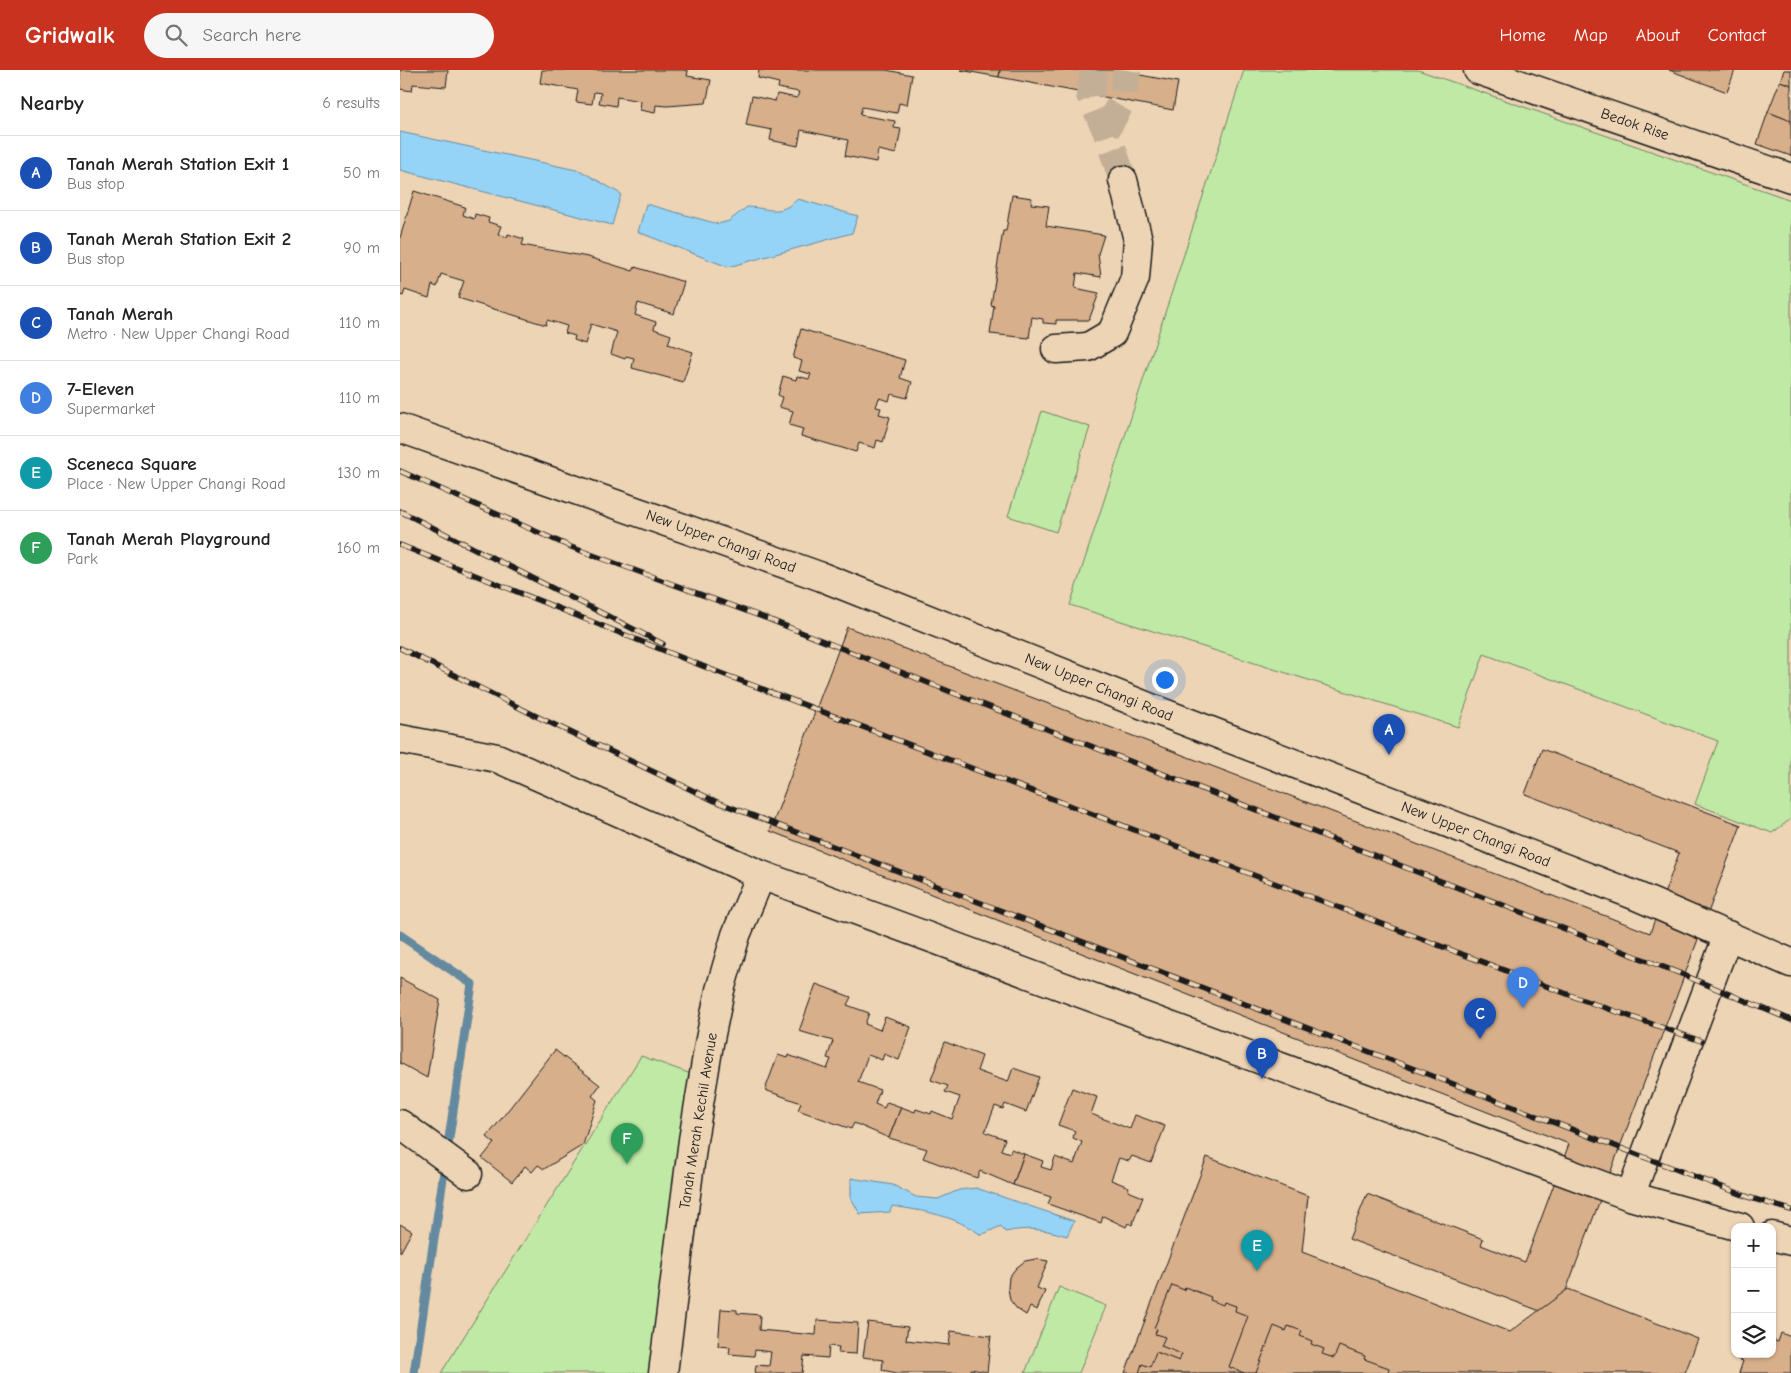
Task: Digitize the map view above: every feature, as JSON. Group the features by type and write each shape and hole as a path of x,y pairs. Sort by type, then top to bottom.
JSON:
{"main road":[{"name":"Bedok Rise","path":"1478,70 1791,178"},
{"path":"1056,349 1088,347 1112,333 1135,278 1138,240 1123,180"},
{"name":"New Upper Changi Road","path":"400,428 822,577 1156,710 1634,895 1791,963"},
{"path":"400,739 497,758 760,875 1630,1196 1731,1224"},
{"name":"Tanah Merah Kechil Avenue","path":"663,1373 693,1140 709,1044 720,990 736,935 760,875"},
{"path":"1630,1196 1728,935"},
{"path":"400,1124 468,1174"},
{"path":"1776,1237 1791,1241"}],"green space":[{"path":"1244,70 1418,70 1791,200 1791,819 1772,833 1695,804 1718,741 1484,654 1458,727 1070,605"},
{"path":"1042,411 1090,427 1056,532 1008,516"},
{"path":"641,1056 694,1075 656,1373 441,1373"},
{"path":"1059,1287 1106,1306 1079,1373 1025,1373"}],"water":[{"path":"400,132 581,171 621,194 612,225 400,170"},
{"path":"798,199 858,216 852,233 728,267 638,232 646,204 718,224 729,221 747,207 779,210 791,205"},
{"path":"851,1178 893,1185 916,1197 938,1199 959,1190 976,1188 1074,1221 1067,1236 1036,1230 1005,1232 1001,1226 981,1235 949,1218 916,1210 892,1206 890,1212 860,1214 851,1198"}],"building":[{"path":"400,70 448,70 446,87 413,84 412,91 400,89"},
{"path":"542,70 683,70 688,71 687,76 711,80 706,103 656,105 655,113 640,110 641,101 617,97 616,106 599,103 601,93 594,92 592,104 576,102 578,90 540,83"},
{"path":"759,70 886,70 912,75 907,105 899,103 897,113 862,107 860,115 895,121 894,128 901,129 896,154 878,150 876,162 845,156 848,140 801,130 798,146 770,140 772,130 746,125 752,96 775,101 777,94 797,98 799,92 778,88 779,83 758,78"},
{"path":"960,70 1000,70 999,77"},
{"path":"1000,70 1113,70 1178,82 1173,110 999,77"},
{"path":"1669,70 1735,70 1727,92"},
{"path":"1784,70 1791,70 1791,85 1780,81"},
{"path":"1780,81 1791,85 1791,121 1768,112"},
{"path":"1768,112 1791,121 1791,156 1757,144"},
{"path":"414,191 465,207 463,215 474,219 475,214 489,218 488,222 501,226 498,234 507,237 508,234 524,239 522,245 588,257 633,271 635,267 684,282 674,314 638,303 635,315 656,322 654,329 671,335 668,344 693,352 683,382 632,368 634,358 626,356 625,359 611,354 617,332 591,324 585,344 574,340 575,336 565,333 567,326 547,320 546,325 458,298 464,281 441,274 437,287 432,285 429,298 405,290 403,296 400,295 400,238"},
{"path":"1012,195 1032,198 1031,204 1049,206 1046,226 1104,235 1098,254 1101,277 1077,273 1075,288 1099,293 1089,320 1056,320 1056,324 1043,323 1043,319 1032,317 1029,338 990,334 994,306 991,305 1003,231 1006,231"},
{"path":"801,329 905,360 900,378 912,382 907,398 891,394 889,401 879,398 876,407 881,408 879,414 890,417 883,442 877,440 875,448 859,443 856,452 801,436 803,429 789,425 793,411 779,407 782,397 778,395 783,376 796,380 797,376 809,379 811,374 799,371 802,361 793,358"},
{"path":"847,627 1650,933 1679,853 1525,794 1542,749 1741,825 1556,1317 1349,1239 1367,1194 1483,1239 1481,1245 1525,1262 1569,1144 770,831"},
{"path":"400,978 440,1000 427,1078 400,1063"},
{"path":"816,984 851,997 847,1005 869,1013 865,1024 880,1030 885,1017 911,1027 899,1060 884,1054 882,1060 868,1055 858,1082 880,1090 875,1104 884,1108 887,1102 901,1107 889,1138 854,1123 851,1129 798,1110 801,1103 765,1090 778,1055 787,1058 788,1055 827,1069 831,1059 827,1058 833,1041 799,1031"},
{"path":"945,1042 982,1056 977,1071 1008,1082 1013,1068 1039,1077 1026,1112 1005,1104 1003,1109 995,1106 985,1132 1005,1139 1001,1150 1010,1153 1011,1149 1024,1154 1013,1185 980,1171 977,1178 923,1158 927,1149 889,1138 901,1107 915,1112 916,1109 931,1114 932,1111 952,1119 960,1097 945,1092 948,1086 931,1080"},
{"path":"555,1050 600,1085 592,1096 597,1100 583,1145 544,1169 538,1165 532,1172 525,1166 512,1182 482,1158 494,1143 487,1137"},
{"path":"1072,1088 1097,1097 1091,1114 1130,1129 1135,1115 1165,1126 1151,1163 1132,1156 1129,1161 1119,1158 1111,1180 1129,1187 1128,1191 1143,1197 1132,1225 1128,1223 1126,1227 1103,1216 1101,1223 1048,1204 1051,1197 1013,1185 1024,1154 1043,1161 1041,1167 1051,1170 1055,1157 1074,1164 1082,1142 1073,1138 1075,1131 1058,1125"},
{"path":"1207,1157 1308,1196 1302,1252 1510,1332 1568,1289 1698,1339 1685,1373 1125,1373"},
{"path":"400,1224 412,1231 400,1253"},
{"path":"1036,1259 1048,1261 1037,1288 1045,1291 1037,1310 1030,1307 1026,1315 1017,1309 1010,1300 1009,1277 1025,1261"},
{"path":"1172,1285 1184,1290 1185,1287 1211,1297 1210,1300 1223,1305 1224,1302 1236,1306 1235,1311 1248,1316 1229,1367 1244,1373 1139,1373 1142,1364 1150,1367 1156,1352 1179,1361 1182,1354 1161,1346 1165,1337 1155,1334 1157,1329 1154,1328"},
{"path":"721,1309 737,1310 737,1313 760,1315 759,1330 816,1335 817,1320 858,1323 856,1354 838,1353 839,1347 829,1346 828,1358 804,1356 802,1373 755,1373 756,1365 769,1366 771,1352 755,1350 754,1356 729,1354 730,1347 718,1346"},
{"path":"868,1322 908,1327 906,1340 949,1345 951,1331 991,1336 987,1372 971,1369 971,1373 897,1373 882,1370 883,1360 863,1357"},
{"path":"1274,1326 1286,1331 1288,1326 1302,1331 1300,1336 1312,1341 1311,1344 1324,1349 1322,1354 1334,1358 1339,1346 1365,1356 1364,1359 1389,1368 1388,1373 1256,1373"},
{"path":"1781,1333 1791,1337 1791,1373 1739,1373 1743,1361 1737,1358 1776,1358 1776,1341 1778,1342"}],"waterway":[{"path":"400,935 472,984 414,1373"}],"tunnel":[{"path":"1094,70 1090,95 1106,130 1123,180"},
{"path":"1106,130 1122,101 1127,70"}],"railway":[{"path":"400,471 571,547 768,619 961,696 1679,973 1791,1020"},
{"path":"400,511 663,644"},
{"path":"400,545 715,671 1583,1000 1701,1041"},
{"path":"400,648 536,716 715,801 1751,1198 1791,1210"}],"place":[{"name":"Tanah Merah Station Exit 1","path":"1389,755"},
{"name":"7-Eleven","path":"1523,1008"},
{"name":"Tanah Merah","path":"1480,1039"},
{"name":"Tanah Merah Station Exit 2","path":"1262,1079"},
{"name":"Tanah Merah Playground","path":"627,1164"},
{"name":"Sceneca Square","path":"1257,1271"}]}
